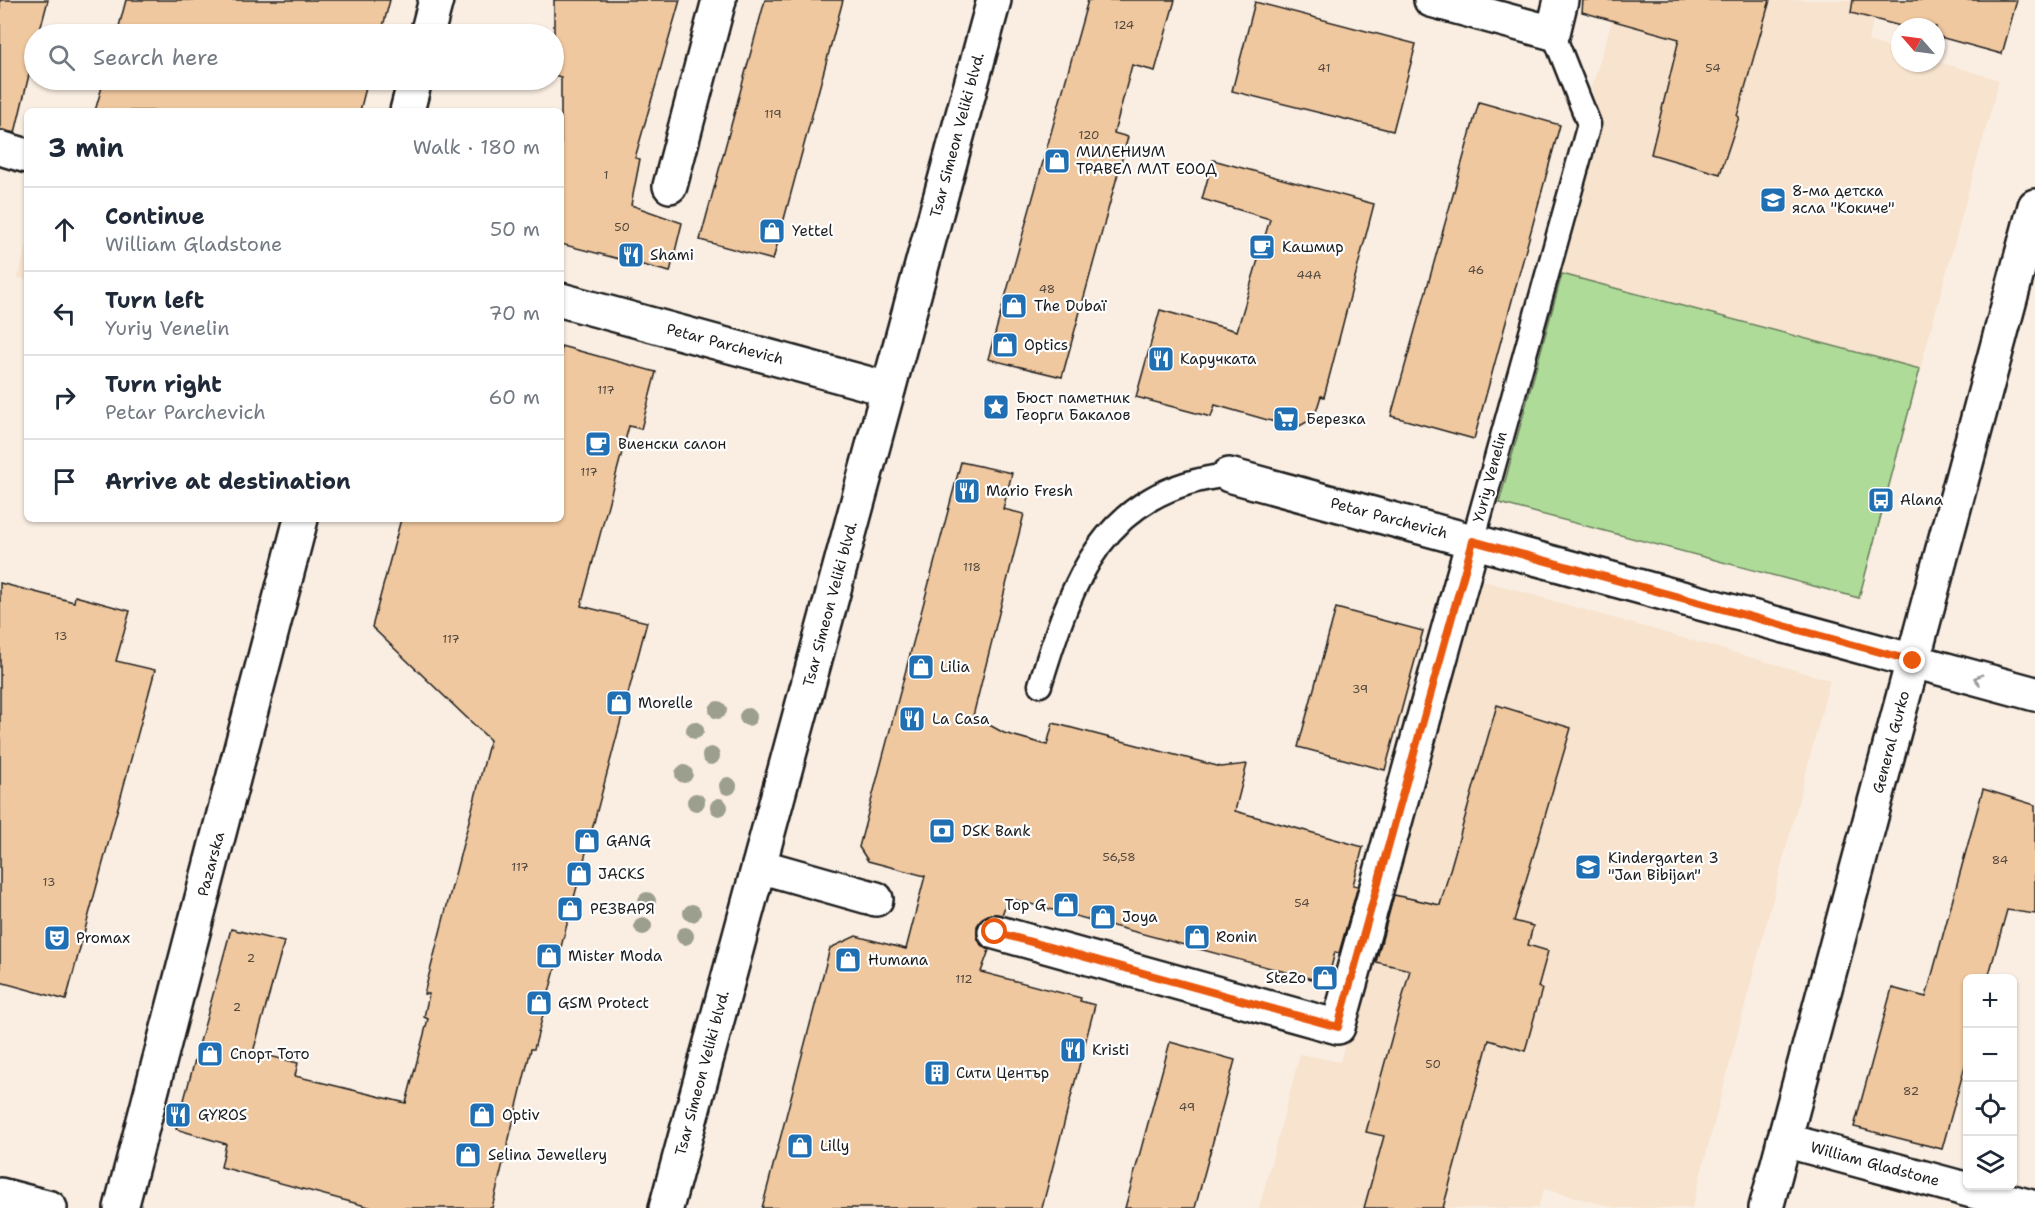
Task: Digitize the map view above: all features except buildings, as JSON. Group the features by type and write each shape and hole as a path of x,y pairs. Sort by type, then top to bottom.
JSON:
{"street":[{"path":"430,24 436,0"},
{"path":"670,186 719,0"},
{"name":"Tsar Simeon Veliki blvd.","path":"666,1208 994,0"},
{"path":"1431,0 1553,33 1561,0"},
{"path":"408,108 412,90"},
{"path":"0,148 24,155"},
{"name":"General Gurko","path":"1766,1208 2035,206"},
{"name":"Petar Parchevich","path":"564,301 888,389"},
{"name":"Petar Parchevich","path":"1229,475 2035,694"},
{"name":"Pazarska","path":"120,1208 300,522"},
{"name":"Yuriy Venelin","path":"995,932 1338,1027 1473,541"},
{"path":"759,866 876,899"},
{"name":"William Gladstone","path":"1784,1140 2035,1208"},
{"path":"0,1195 50,1208"}],"lane":[{"name":"Yuriy Venelin","path":"1473,541 1589,124 1553,33"},
{"path":"1040,685 1072,590 1093,551 1112,530 1156,497 1204,478 1229,475"}],"shaded area":[{"name":"8-ма детска ясла \"Кокиче\"","path":"1618,0 1879,0 1868,41 1891,48 1891,72 1945,72 1945,64 1999,80 1920,369 1562,274 1600,126 1592,87"},
{"path":"24,255 24,279 18,278"},
{"name":"Kindergarten 3 \"Jan Bibijan\"","path":"1477,579 1830,680 1692,1208 1616,1208 1544,1189 1538,1208 1259,1208 1300,1054 1340,1062"}],"green space":[{"path":"1562,274 1920,369 1859,598 1499,503"}],"place":[{"name":"МИЛЕНИУМ ТРАВЕЛ МЛТ ЕООД","path":"1057,161"},
{"name":"8-ма детска ясла \"Кокиче\"","path":"1773,200"},
{"name":"Yettel","path":"772,231"},
{"name":"Кашмир","path":"1262,247"},
{"name":"Shami","path":"631,255"},
{"name":"The Dubaï","path":"1014,306"},
{"name":"Optics","path":"1005,345"},
{"name":"Каручката","path":"1161,359"},
{"name":"Бюст паметник Георги Бакалов","path":"996,407"},
{"name":"Березка","path":"1286,419"},
{"name":"Виенски салон","path":"598,444"},
{"name":"Mario Fresh","path":"967,491"},
{"name":"Alana","path":"1881,500"},
{"name":"Lilia","path":"921,667"},
{"name":"Morelle","path":"619,703"},
{"name":"La Casa","path":"912,719"},
{"name":"DSK Bank","path":"942,831"},
{"name":"GANG","path":"587,841"},
{"name":"Kindergarten 3 \"Jan Bibijan\"","path":"1588,867"},
{"name":"JACKS","path":"579,874"},
{"name":"Top G","path":"1066,905"},
{"name":"РЕЗВАРЯ","path":"570,909"},
{"name":"Joya","path":"1103,917"},
{"name":"Ronin","path":"1197,937"},
{"name":"Promax","path":"57,938"},
{"name":"Mister Moda","path":"549,956"},
{"name":"Humana","path":"848,960"},
{"name":"SteZo","path":"1325,978"},
{"name":"GSM Protect","path":"539,1003"},
{"name":"Kristi","path":"1073,1050"},
{"name":"Спорт Тото","path":"210,1054"},
{"name":"Сити Център","path":"937,1073"},
{"name":"GYROS","path":"178,1115"},
{"name":"Optiv","path":"482,1115"},
{"name":"Lilly","path":"800,1146"},
{"name":"Selina Jewellery","path":"468,1155"}],"route":[{"path":"995,932 1338,1027 1473,541 1913,661"}]}
